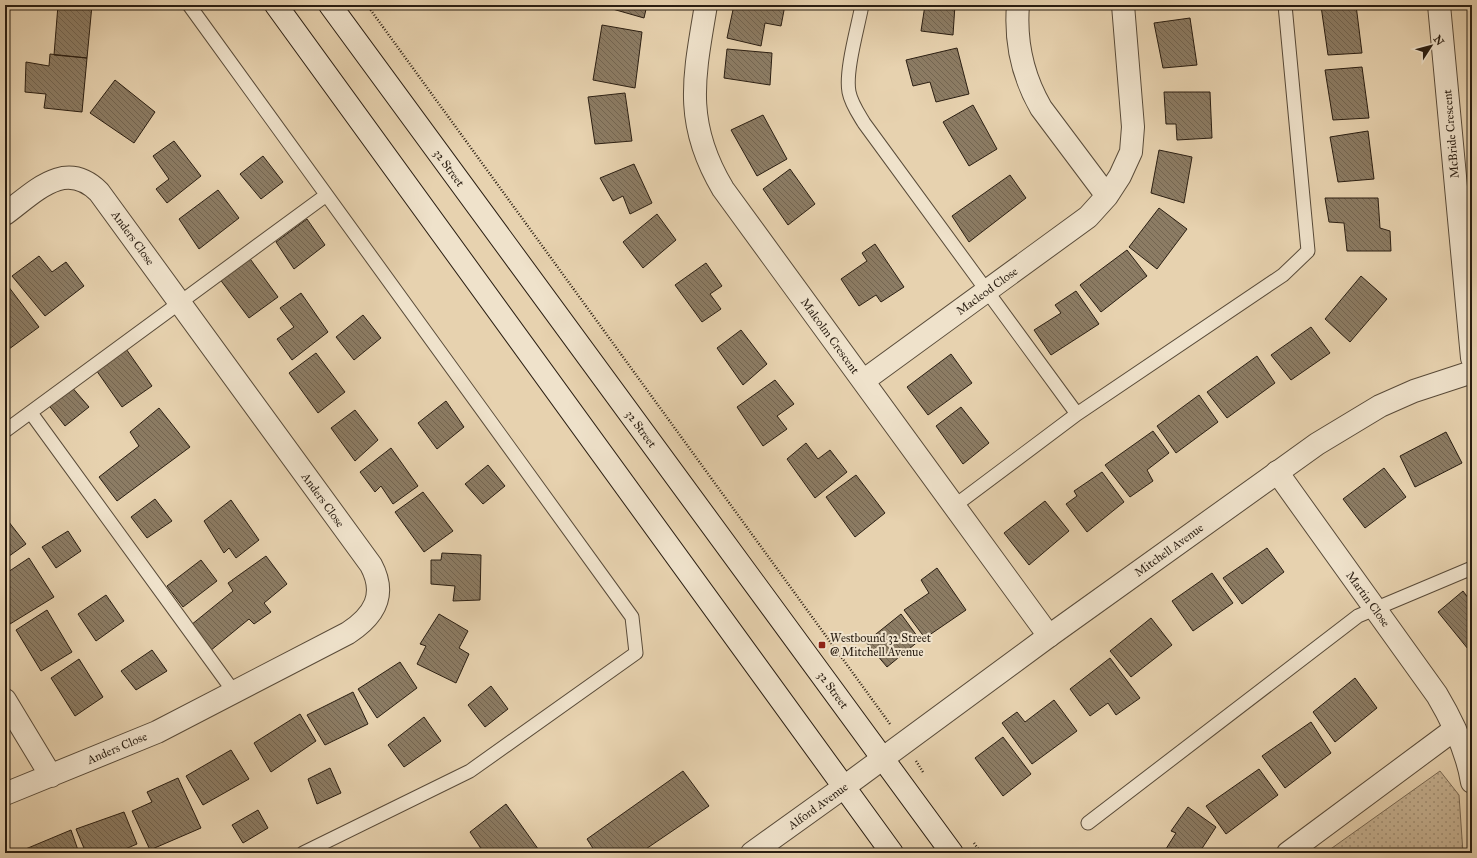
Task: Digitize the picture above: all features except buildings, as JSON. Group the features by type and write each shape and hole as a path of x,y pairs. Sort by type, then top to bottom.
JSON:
{"street":[{"path":"276,5 892,853"},
{"name":"32 Street","path":"330,5 952,853"},
{"name":"Malcolm Crescent","path":"706,5 696,62 695,106 696,128 706,159 723,189 1049,636"},
{"path":"1018,5 1017,29 1019,54 1032,93 1041,108 1107,196"},
{"name":"Macleod Close","path":"863,381 1088,217 1107,196 1127,166 1133,140 1123,5"},
{"name":"McBride Crescent","path":"1439,5 1472,358"},
{"name":"Anders Close","path":"5,214 47,183 56,179 74,177 91,184 100,192 370,565 376,575 378,587 378,598 375,606 370,616 361,624 157,732 5,794"},
{"name":"Mitchell Avenue","path":"883,758 1276,472 1349,423 1380,406 1414,391 1472,372"},
{"name":"Martin Close","path":"1276,472 1437,695 1455,729 1469,767 1472,782"},
{"path":"5,700 51,776"},
{"path":"1288,853 1455,729"},
{"name":"Alford Avenue","path":"752,853 883,758"}],"lane":[{"path":"189,5 325,196 632,617 636,653 470,771 303,853"},
{"path":"862,5 850,72 849,91 854,107 864,123 986,291 1077,414"},
{"path":"954,507 1077,414 1283,275 1308,250 1285,5"},
{"path":"5,431 325,196"},
{"path":"31,413 234,692"},
{"path":"1088,823 1358,616 1472,568"}],"path":[{"path":"367,5 887,721"}],"shaded area":[{"path":"1440,771 1459,795 1463,853 1325,853"}],"place":[{"name":"Westbound 32 Street @ Mitchell Avenue","path":"822,645"}]}
